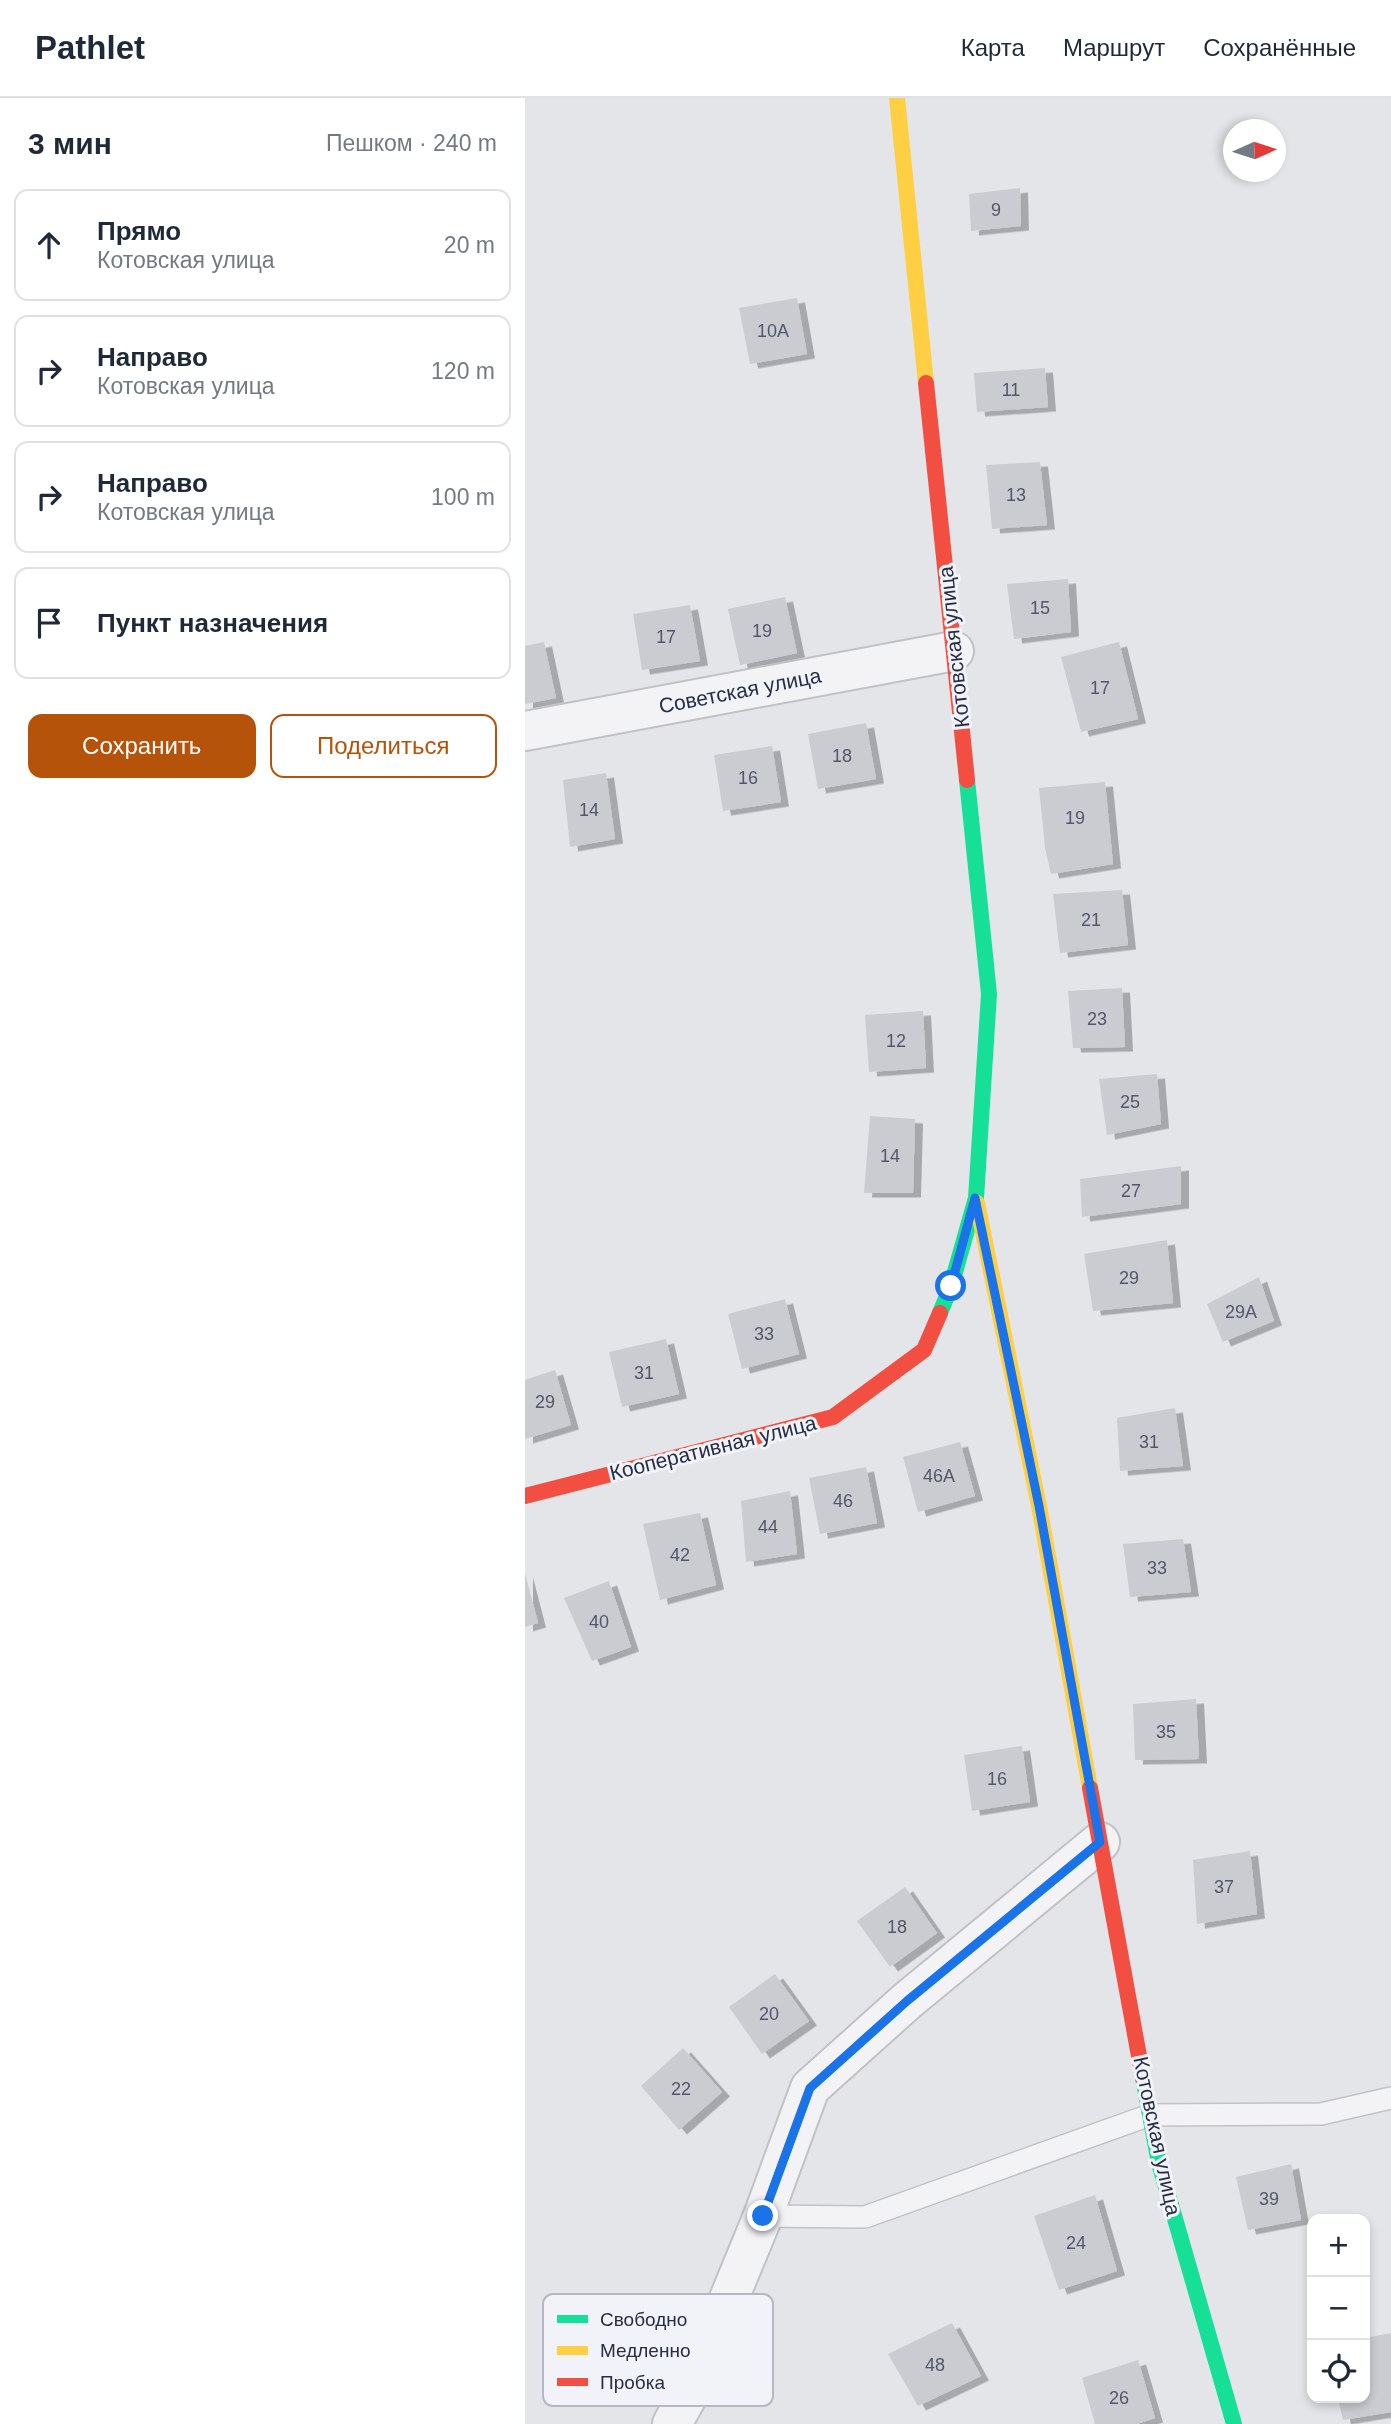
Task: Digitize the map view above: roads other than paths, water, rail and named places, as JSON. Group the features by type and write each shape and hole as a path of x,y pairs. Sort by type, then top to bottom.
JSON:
{"street":[{"name":"Котовская улица","path":"897,98 989,994 975,1198 951,1286 924,1350"},
{"name":"Советская улица","path":"525,731 954,651"},
{"name":"Котовская улица","path":"975,1198 1039,1506 1159,2163 1234,2424"},
{"name":"Кооперативная улица","path":"525,1496 833,1417 924,1350"},
{"path":"731,2294 810,2088 907,2001 1100,1842"},
{"path":"672,2424 682,2406"}],"lane":[{"path":"763,2216 865,2217 1150,2115 1321,2114 1391,2098"}]}
